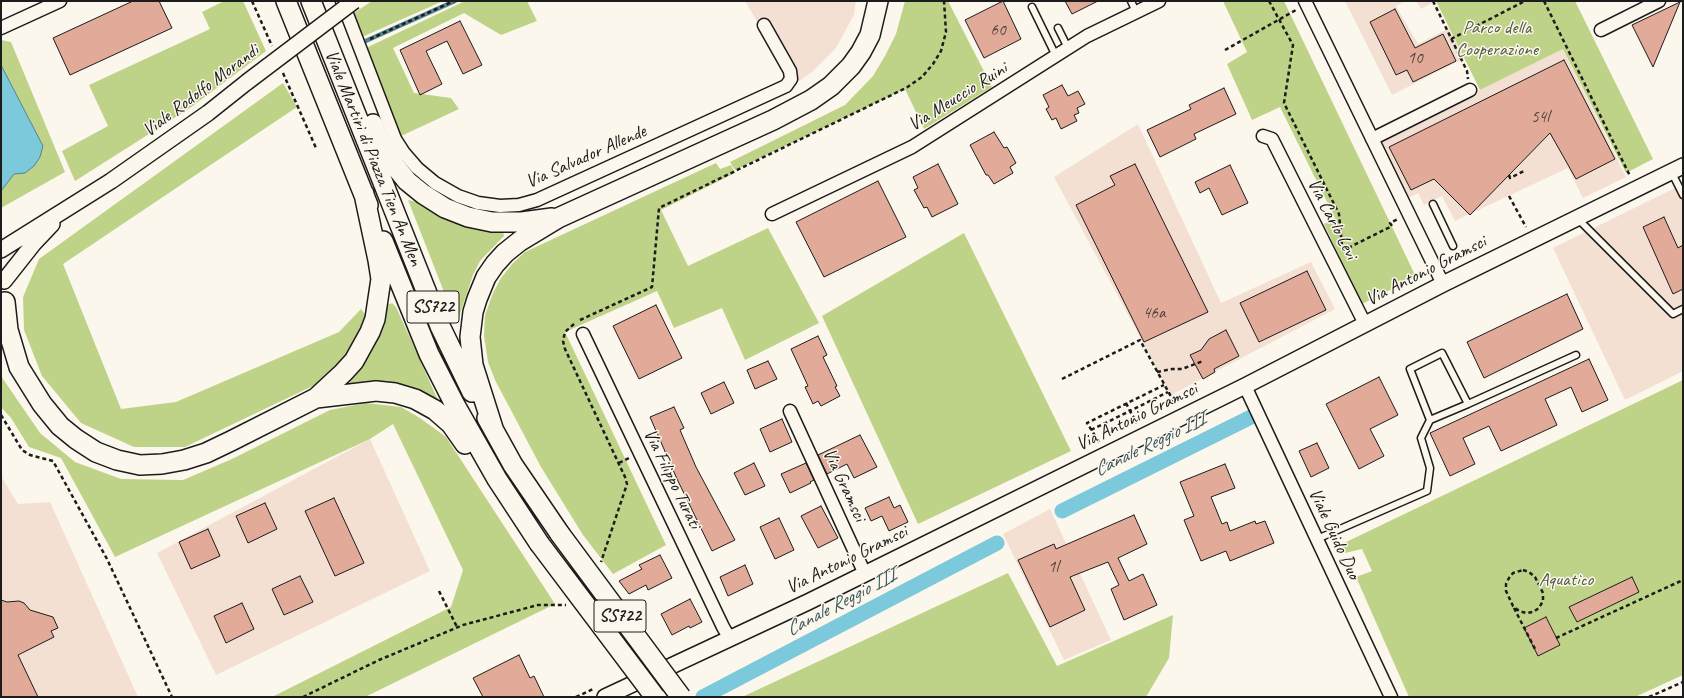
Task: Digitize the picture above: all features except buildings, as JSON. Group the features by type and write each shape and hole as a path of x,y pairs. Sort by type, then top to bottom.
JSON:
{"highway":[{"name":"Viale Martiri di Piazza Tien An Men","path":"286,1 429,354 455,405 497,479 539,543 655,697"},
{"name":"Viale Martiri di Piazza Tien An Men","path":"311,1 440,326 464,376 513,465 560,534 681,697"},
{"path":"493,428 473,365 471,350 471,324 477,299 486,277 495,264 505,253 520,241 558,218 760,126 811,100 831,86 858,57 870,35 878,1"},
{"path":"337,66 369,114 380,142 395,166 407,181 423,194 445,208 468,217 492,222 522,222 558,218"},
{"path":"1,348 19,367 42,404 60,426 96,452 116,460 140,465 162,464 184,460 206,453 316,398 343,373 354,360 370,332 374,320 380,279 378,260 364,194"},
{"path":"3,305 8,330 19,367"},
{"path":"316,398 376,391 395,392 415,399 435,410 451,424 465,444 497,479"}],"street":[{"path":"1,28 60,1"},
{"name":"Via Salvador Allende","path":"342,1 394,139 417,168 434,183 458,196 478,203 500,206 519,205 537,200 786,86 791,79 790,71 764,25"},
{"name":"Viale Rodolfo Morandi","path":"1,250 111,181 155,151 208,113 354,1"},
{"path":"1600,30 1659,1"},
{"name":"Via Meuccio Ruini","path":"772,214 912,147 1134,6 1152,2"},
{"path":"1306,3 1443,284"},
{"path":"1372,139 1470,90"},
{"name":"Via Carlo Levi","path":"1263,136 1272,139 1365,324"},
{"name":"Via Antonio Gramsci","path":"605,697 865,574 1245,386 1443,284 1677,168"},
{"name":"Viale Rodolfo Morandi","path":"3,305 6,288 3,278 67,208"},
{"name":"Via Filippo Turati","path":"583,334 730,639"},
{"name":"Viale Guido Duo","path":"1245,386 1391,697"},
{"name":"Via Gramsci","path":"790,410 865,574"}],"lane":[{"path":"1032,7 1056,56"},
{"path":"1058,28 1068,48"},
{"path":"1677,168 1683,195"},
{"path":"1432,204 1453,246"},
{"path":"1577,218 1673,314 1683,310"},
{"path":"1430,420 1410,369 1442,353 1468,404"},
{"path":"1317,539 1427,492 1430,468 1421,438 1430,420 1576,355"}],"path":[{"path":"252,1 269,39"},
{"path":"359,44 454,1"},
{"path":"600,565 627,484 626,477 565,349 563,341 565,332 571,325 652,287 659,208 906,88 922,77 933,64 941,51 946,32 944,1"},
{"path":"1269,1 1293,45 1284,103 1339,214 1341,245 1348,257"},
{"path":"1433,1 1467,71 1470,90"},
{"path":"1451,39 1525,1"},
{"path":"1544,1 1631,178"},
{"path":"1224,50 1306,3"},
{"path":"283,74 316,148"},
{"path":"1509,175 1510,178 1524,170"},
{"path":"1509,196 1527,229"},
{"path":"1331,257 1392,226 1390,223 1409,214"},
{"path":"1062,379 1140,340 1175,404"},
{"path":"1157,372 1182,369 1203,361"},
{"path":"1098,442 1087,423 1164,385"},
{"path":"1091,430 1168,392"},
{"path":"1126,403 1137,423"},
{"path":"1,415 22,450 30,455 53,462 107,559 172,697"},
{"path":"1513,606 1519,611 1526,613 1533,612 1539,608 1543,601 1543,593 1535,577 1529,572 1523,570 1513,573 1506,584 1506,591 1513,606 1534,649"},
{"path":"1556,638 1683,580"},
{"path":"439,591 457,627"},
{"path":"303,697 379,660 457,627 538,604 570,604"},
{"path":"1649,697 1683,682"}],"shaded area":[{"path":"745,1 856,1 854,15 836,48 812,72 798,82 793,68 764,19 758,23"},
{"path":"1345,1 1405,1 1396,6 1418,44 1449,28 1465,58 1392,95"},
{"path":"1416,1 1436,1 1421,9"},
{"path":"1563,49 1626,177 1583,198 1568,168 1455,221 1442,196 1424,205 1418,193 1408,198 1379,140"},
{"path":"1138,124 1221,303 1311,262 1335,309 1171,395 1054,177"},
{"path":"1683,184 1683,371 1625,400 1553,248"},
{"path":"370,439 430,571 216,675 157,553"},
{"path":"1,476 18,504 50,502 138,697 1,697"},
{"path":"1050,509 1111,640 1064,660 1003,534"}],"green space":[{"path":"224,1 243,1 266,51 190,108 75,181 62,151 108,126 89,85 210,29 202,12"},
{"path":"372,1 443,1 362,37 354,13"},
{"path":"465,1 527,1 537,21 501,35 464,13 393,48 414,93 451,98 459,109 399,137 366,48"},
{"path":"905,1 948,1 992,87 924,129 905,89 735,170 730,162 845,105 873,76 885,56 896,34"},
{"path":"1223,1 1284,1 1416,277 1362,304 1324,224 1335,218 1280,107 1252,120 1227,64 1247,52"},
{"name":"Parco della Cooperazione","path":"1436,1 1575,1 1653,159 1626,173 1563,49 1480,90"},
{"path":"1,40 11,42 65,172 1,208"},
{"path":"283,83 297,107 63,264 121,409 176,402 339,332 361,309 369,320 350,355 319,383 185,447 134,447 81,423 42,376 24,330 23,297 39,259"},
{"path":"716,163 720,169 731,165 735,173 661,210 688,266 768,228 819,323 745,360 722,308 674,328 657,291 565,332 666,545 613,574 583,535 541,467 495,380 488,362 484,336 485,315 493,293 501,278 513,263 525,252"},
{"path":"408,200 417,202 444,218 466,227 489,232 503,232 504,236 480,261 473,275 459,317 455,320"},
{"path":"964,233 1071,451 918,524 822,316"},
{"path":"392,303 396,307 437,398 435,402 345,386 344,382 387,305"},
{"path":"1,376 40,433 75,462 121,479 183,480 232,459 330,410 366,403 401,407 420,418 446,437 555,604 365,697 272,697 451,607 463,570 393,424 370,439 115,557 61,458 29,447 11,418 1,407"},
{"name":"Aquatico","path":"1683,380 1683,675 1635,697 1409,697 1356,577 1372,571 1362,549 1345,553 1342,544"},
{"path":"1008,573 1057,666 1173,615 1169,658 1146,697 742,697"}],"water":[{"path":"1,65 43,146 40,157 34,166 25,173 14,174 1,191"}],"waterway":[{"path":"359,44 455,1"},
{"name":"Canale Reggio III","path":"1062,511 1255,415"},
{"name":"Canale Reggio III","path":"703,697 997,543"}]}
